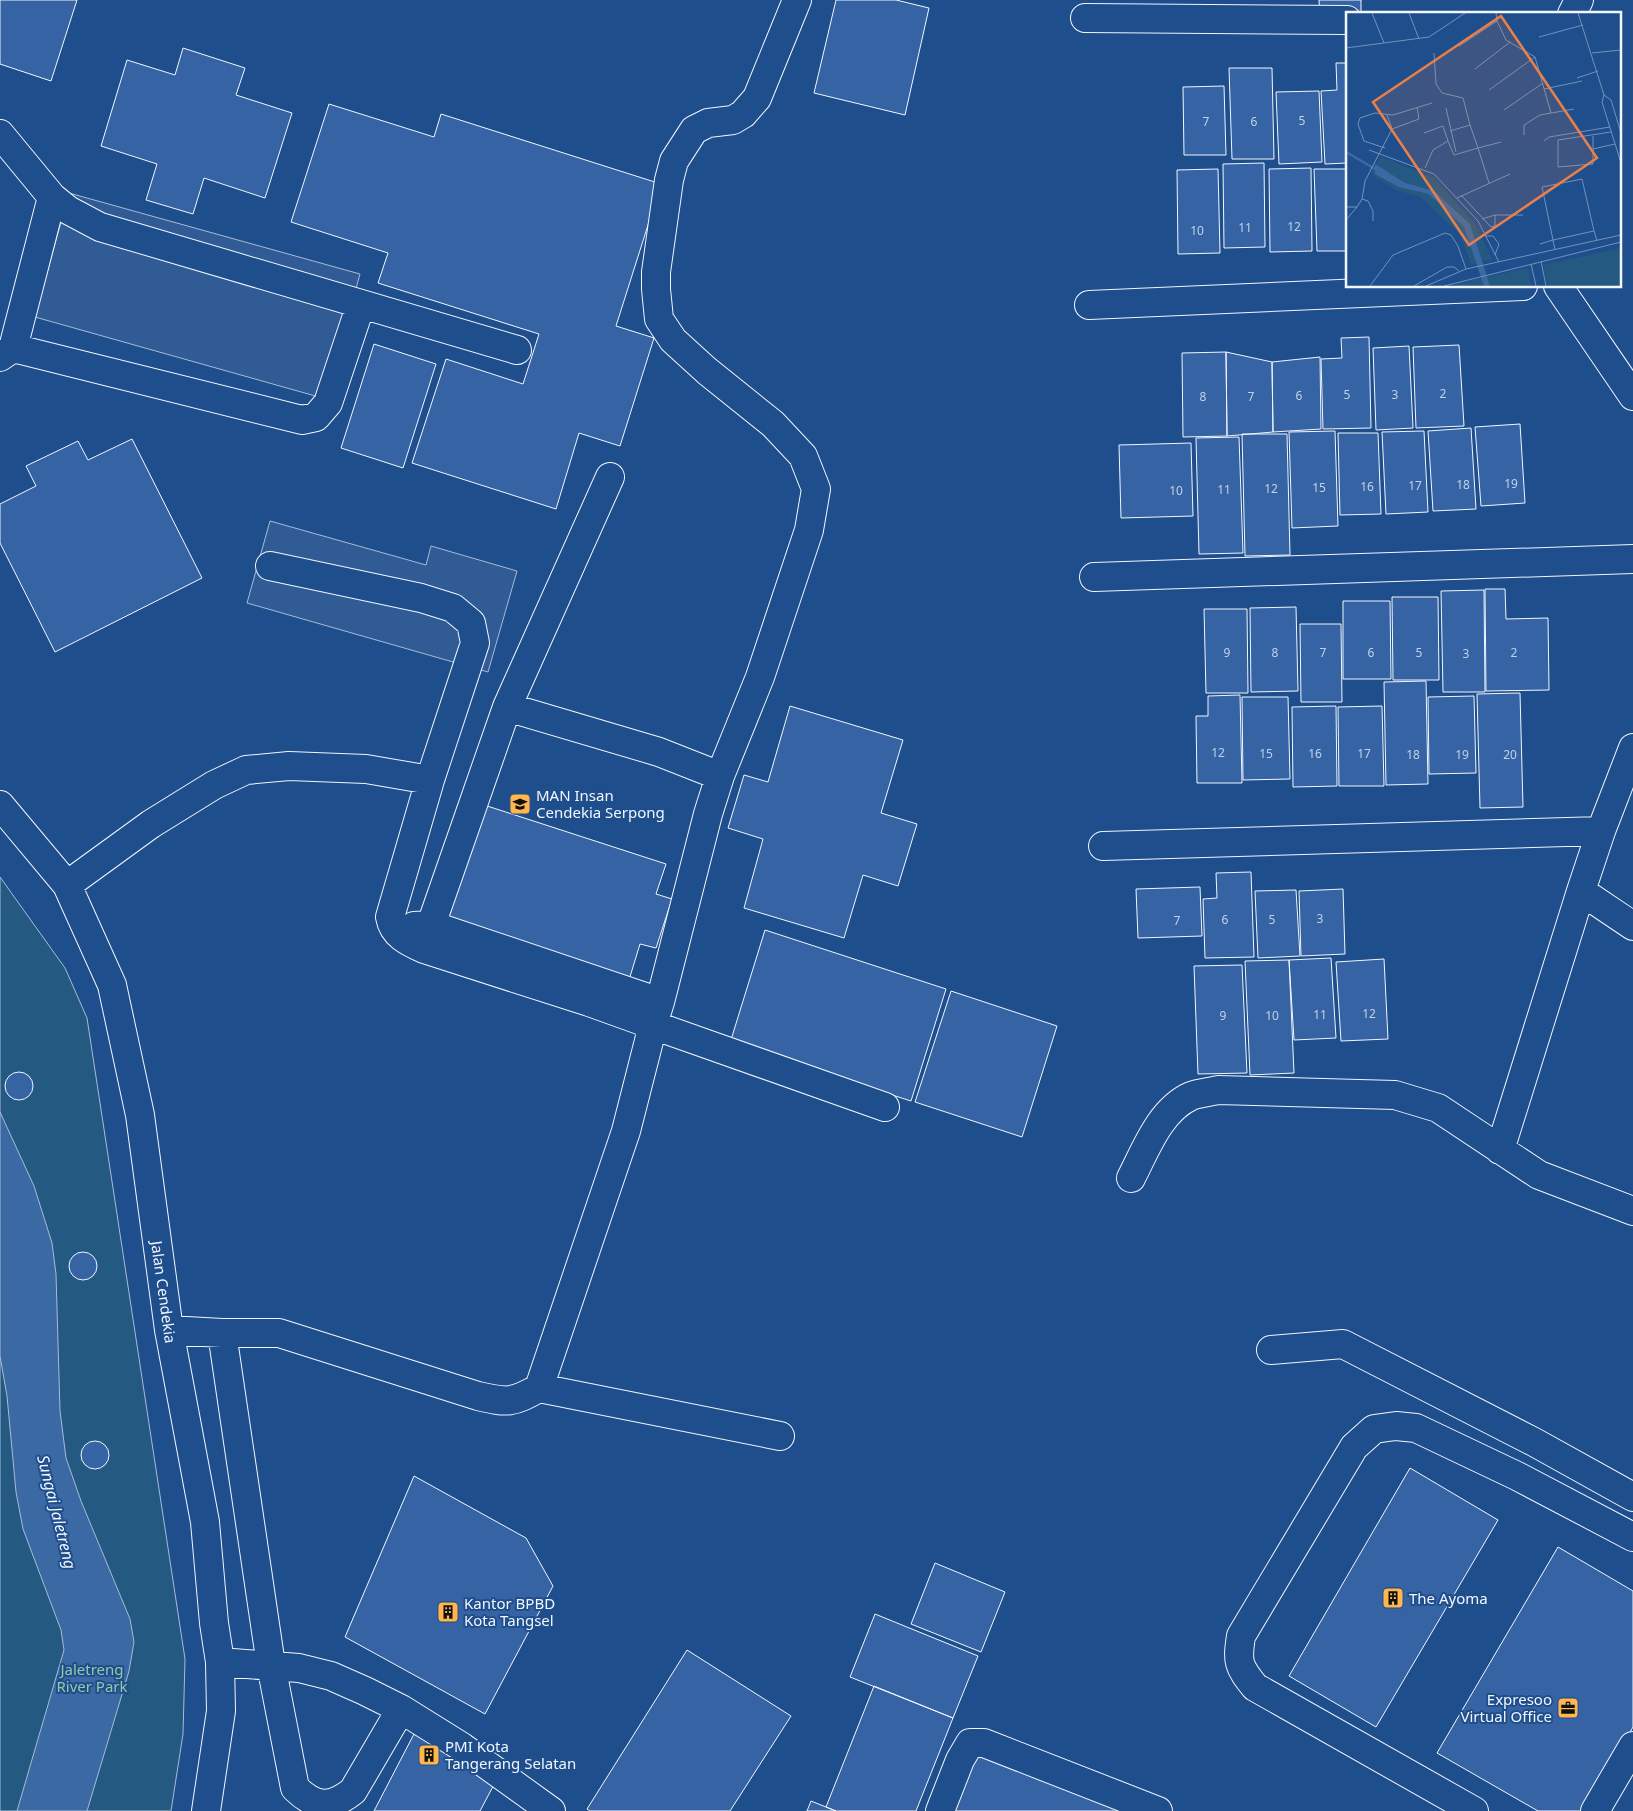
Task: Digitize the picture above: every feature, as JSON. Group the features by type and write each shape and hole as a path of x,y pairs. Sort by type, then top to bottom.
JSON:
{"street":[{"path":"539,1388 626,1131 708,814 720,776 760,677 809,530 816,489 803,456 773,424 715,378 673,340 659,319 656,289 656,272 669,180 674,161 694,130 708,123 733,120 743,114 757,98 797,0"},
{"path":"1573,12 1579,0"},
{"path":"1085,18 1346,20"},
{"path":"0,134 52,197 68,210 100,227 517,350"},
{"path":"52,197 6,353 302,420 316,417 328,403 361,304"},
{"path":"1089,305 1477,288"},
{"path":"1559,288 1633,396"},
{"path":"431,925 507,707 610,476"},
{"path":"1094,577 1633,559"},
{"path":"270,566 420,598 453,608 471,623 475,643 430,780 390,917 391,926 399,935 410,942 432,952 589,1002 657,1014"},
{"path":"507,707 659,752 720,776"},
{"path":"1500,1150 1581,890 1601,831 1633,748"},
{"path":"67,885 151,824 214,784 246,770 289,766 356,769 430,780"},
{"name":"Jalan Cendekia","path":"0,806 67,885 112,986 140,1115 169,1330 205,1522 214,1623 220,1662 221,1711 206,1811"},
{"path":"1102,846 1601,831"},
{"path":"1581,890 1633,926"},
{"path":"399,935 404,927 431,925 885,1107"},
{"path":"1132,1178 1158,1127 1172,1108 1192,1096 1218,1090 1395,1095 1438,1108 1539,1175 1633,1211"},
{"path":"169,1330 222,1333 279,1333 478,1396 503,1402 519,1399 539,1388 780,1436"},
{"path":"222,1333 271,1665 295,1788 303,1796 315,1803 327,1805 341,1801 353,1791 401,1709"},
{"path":"1271,1350 1343,1344 1534,1442 1633,1497"},
{"path":"1474,1811 1255,1687 1241,1670 1238,1654 1241,1636 1354,1446 1374,1429 1396,1426 1416,1428 1517,1476 1633,1537"},
{"path":"220,1662 298,1668 331,1676 401,1709 462,1747 551,1811"},
{"path":"940,1811 960,1760 970,1743 984,1743 1158,1811"},
{"path":"1595,1811 1633,1746"}],"green space":[{"name":"Jaletreng River Park","path":"0,877 65,968 87,1018 185,1659 183,1734 171,1811 0,1811"}],"shaded area":[{"path":"69,193 360,274 326,399 35,317"},
{"path":"270,521 426,565 431,546 517,571 488,672 247,603"}],"water":[{"name":"Sungai Jaletreng","path":"0,1112 34,1186 52,1243 56,1274 60,1411 66,1458 81,1501 130,1619 134,1642 129,1671 87,1811 17,1811 64,1650 61,1630 23,1529 16,1492 7,1396 0,1356"}],"building":[{"path":"0,0 77,0 51,81 0,64"},
{"path":"836,0 896,0 929,8 905,115 814,93"},
{"path":"1319,0 1361,0 1361,12 1320,15"},
{"path":"183,48 245,68 236,95 292,113 265,198 204,178 193,214 146,200 157,164 101,146 127,60 175,75"},
{"path":"1336,63 1346,63 1346,163 1325,164 1321,91 1337,90"},
{"path":"1229,68 1272,68 1274,159 1232,159"},
{"path":"1224,86 1226,155 1184,155 1183,87"},
{"path":"1319,91 1322,162 1279,164 1276,92"},
{"path":"329,104 434,137 441,114 661,184 616,326 654,338 620,446 579,433 556,509 412,463 446,359 523,384 539,334 378,283 388,253 291,222"},
{"path":"1264,163 1265,247 1224,248 1223,164"},
{"path":"1311,168 1312,251 1270,252 1269,169"},
{"path":"1218,169 1220,253 1178,254 1177,170"},
{"path":"1314,169 1346,169 1346,251 1317,251"},
{"path":"1369,337 1371,428 1323,429 1321,359 1342,358 1341,338"},
{"path":"374,344 436,364 403,468 341,448"},
{"path":"1459,345 1464,426 1416,428 1413,347"},
{"path":"1409,346 1413,428 1376,430 1373,348"},
{"path":"1226,352 1227,436 1183,437 1182,353"},
{"path":"1226,352 1272,362 1273,432 1227,436"},
{"path":"1320,357 1321,429 1273,432 1272,362"},
{"path":"1520,424 1525,503 1481,506 1475,427"},
{"path":"1471,428 1476,509 1433,511 1428,431"},
{"path":"1335,431 1338,526 1292,528 1289,432"},
{"path":"1424,431 1428,512 1386,514 1382,432"},
{"path":"1338,433 1378,433 1381,514 1340,515"},
{"path":"1242,434 1287,434 1290,555 1245,556"},
{"path":"1239,437 1243,553 1199,554 1196,438"},
{"path":"132,439 202,578 55,652 0,543 0,504 36,486 26,466 78,441 88,460"},
{"path":"1191,443 1193,516 1121,518 1119,445"},
{"path":"1485,589 1505,589 1506,619 1548,618 1549,690 1486,691"},
{"path":"1484,590 1485,692 1443,692 1441,591"},
{"path":"1392,597 1438,597 1439,680 1393,680"},
{"path":"1343,601 1390,601 1391,679 1343,679"},
{"path":"1296,607 1298,691 1251,692 1250,608"},
{"path":"1204,609 1247,609 1248,693 1206,693"},
{"path":"1300,624 1341,624 1342,702 1301,702"},
{"path":"1426,681 1428,784 1386,785 1384,682"},
{"path":"1520,693 1523,807 1480,808 1477,694"},
{"path":"1240,695 1242,783 1197,783 1196,716 1208,716 1208,696"},
{"path":"1474,696 1476,773 1429,774 1428,697"},
{"path":"1242,697 1288,697 1290,779 1243,780"},
{"path":"790,706 903,740 881,813 917,824 898,886 863,875 844,938 744,908 763,839 728,828 744,775 768,782"},
{"path":"1336,706 1337,786 1293,787 1292,707"},
{"path":"1382,706 1384,786 1339,786 1338,707"},
{"path":"481,804 666,864 656,894 672,899 656,948 640,944 629,980 443,920"},
{"path":"1251,872 1254,957 1205,958 1203,899 1217,898 1216,873"},
{"path":"1200,887 1202,936 1138,938 1136,889"},
{"path":"1343,889 1345,954 1301,956 1299,891"},
{"path":"1296,890 1300,956 1258,958 1255,891"},
{"path":"765,930 946,989 911,1101 730,1043"},
{"path":"1331,958 1336,1038 1294,1040 1289,960"},
{"path":"1384,959 1388,1039 1341,1041 1336,962"},
{"path":"1289,960 1294,1073 1250,1075 1245,961"},
{"path":"1242,965 1247,1073 1198,1074 1194,966"},
{"path":"951,991 1057,1026 1022,1137 915,1102"},
{"path":"19,1072 29,1076 33,1086 29,1096 19,1100 9,1096 5,1086 9,1076"},
{"path":"83,1252 93,1256 97,1266 93,1276 83,1280 73,1276 69,1266 73,1256"},
{"path":"95,1441 105,1445 109,1455 105,1465 95,1469 85,1465 81,1455 85,1445"},
{"name":"The Ayoma","path":"1410,1468 1498,1520 1376,1727 1289,1676"},
{"name":"Kantor BPBD Kota Tangsel","path":"414,1476 526,1538 553,1586 485,1714 345,1637"},
{"path":"1558,1547 1633,1591 1633,1727 1584,1811 1538,1811 1437,1753"},
{"path":"935,1563 1005,1592 981,1652 911,1624"},
{"path":"875,1614 978,1656 953,1718 850,1677"},
{"path":"687,1650 791,1716 730,1811 590,1811 587,1809"},
{"path":"874,1686 953,1718 916,1811 836,1811 826,1807"},
{"name":"PMI Kota Tangerang Selatan","path":"414,1734 498,1777 480,1811 374,1811"},
{"path":"977,1753 1120,1811 953,1811"},
{"path":"811,1801 836,1811 807,1811"}],"place":[{"name":"MAN Insan Cendekia Serpong","path":"520,804"},
{"name":"The Ayoma","path":"1393,1598"},
{"name":"Kantor BPBD Kota Tangsel","path":"448,1612"},
{"name":"Expresoo Virtual Office","path":"1568,1708"},
{"name":"PMI Kota Tangerang Selatan","path":"429,1755"}]}
